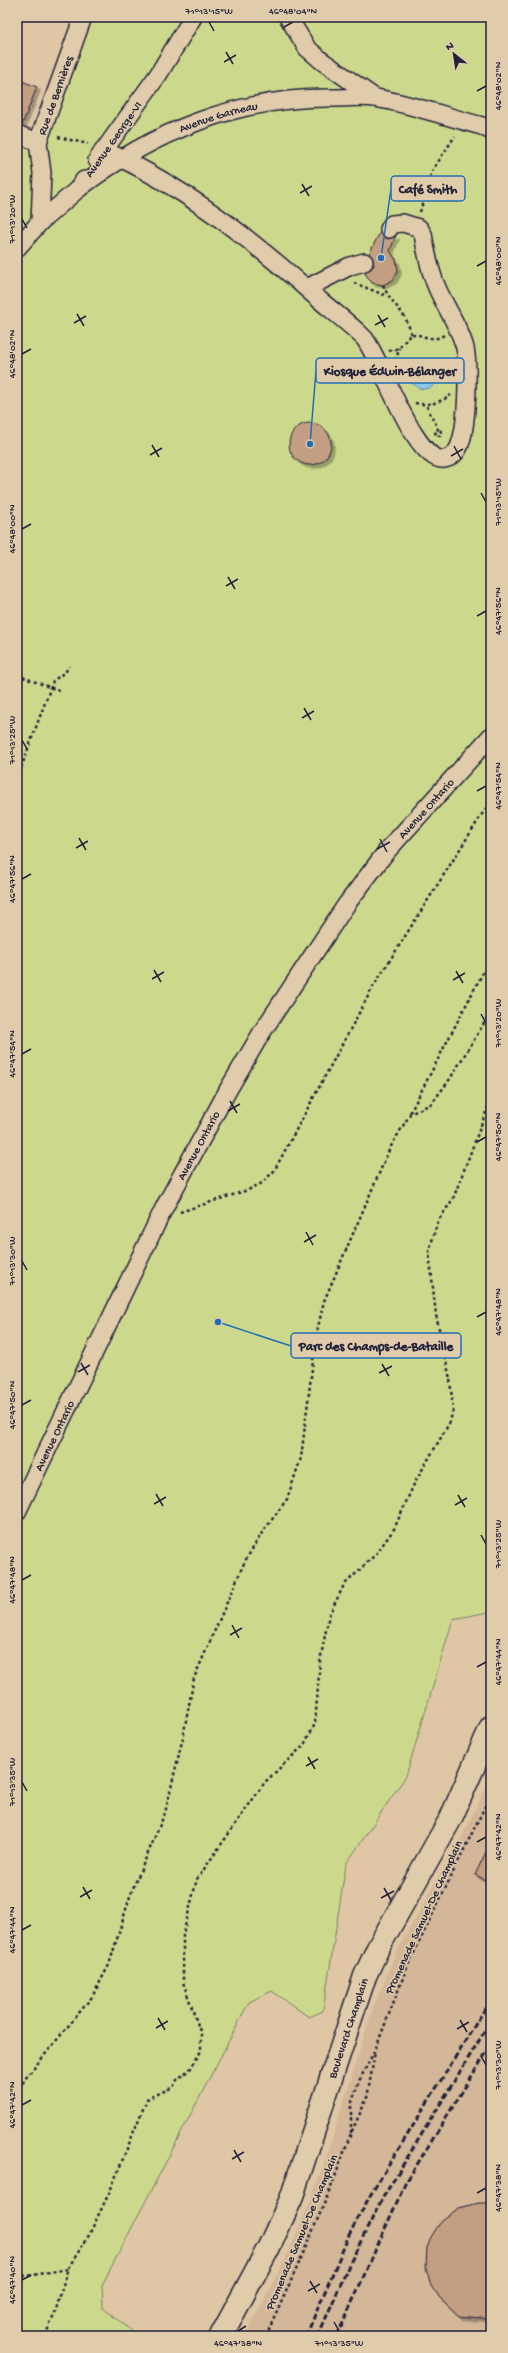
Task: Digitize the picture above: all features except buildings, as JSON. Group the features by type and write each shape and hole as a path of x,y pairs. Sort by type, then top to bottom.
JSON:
{"main road":[{"name":"Boulevard Champlain","path":"221,2336 269,2247 291,2199 365,1976 378,1948 451,1818 491,1727"}],"street":[{"name":"Rue de Bernières","path":"40,222 42,173 40,137 83,17"},
{"name":"Avenue George-VI","path":"17,248 40,222 78,189 103,150 158,75 193,17"},
{"name":"Avenue Garneau","path":"288,17 307,48 322,61 375,98"},
{"name":"Avenue Garneau","path":"78,189 120,158 198,120 241,107 269,101 304,97 375,98 488,128"},
{"path":"17,134 40,137"},
{"path":"103,150 120,158 211,211 307,288 365,339 388,386 395,396 419,442 428,452 438,459 446,459 458,450 462,440 465,403 465,348 435,283 423,234 419,228 403,223 392,224 389,229"},
{"path":"307,288 350,266 364,262"},
{"name":"Avenue Ontario","path":"17,1512 165,1206 236,1077 346,905 386,852 491,736"}],"path":[{"path":"419,228 420,206 432,171 464,122"},
{"path":"40,137 83,142 103,150"},
{"path":"347,283 355,283 387,296"},
{"path":"383,285 387,296 404,314 411,334"},
{"path":"368,346 382,351 391,351 399,348 411,334 419,334 435,339 441,337 454,323"},
{"path":"396,368 399,348"},
{"path":"409,400 427,406 436,404 455,390"},
{"path":"427,406 430,417 437,425 438,430"},
{"path":"17,779 53,681 66,672 69,666"},
{"path":"17,675 60,691"},
{"path":"165,1206 177,1212 204,1202 248,1190 262,1183 274,1171 372,987 491,800"},
{"path":"17,892 17,900"},
{"path":"17,2094 25,2079 92,1997 109,1965 131,1893 165,1813 183,1737 194,1678 245,1561 262,1533 287,1499 301,1458 316,1336 324,1301 390,1148 410,1114 491,956"},
{"path":"410,1114 431,1104 448,1082 491,1012"},
{"path":"45,2336 55,2313 68,2268 88,2237 110,2191 147,2099 173,2087 177,2080 191,2068 201,2051 201,2034 183,1982 183,1934 197,1879 212,1854 265,1782 304,1745 315,1724 320,1661 329,1615 344,1585 376,1554 394,1530 415,1482 450,1422 453,1410 450,1379 436,1315 429,1250 438,1221 453,1199 491,1099"},
{"name":"Promenade Samuel-De Champlain","path":"351,2133 354,2094 376,2050 408,1966 491,1794"},
{"name":"Promenade Samuel-De Champlain","path":"266,2336 332,2185 351,2133 367,2098 376,2050"},
{"path":"17,2275 27,2276 68,2268"}],"shaded area":[{"path":"491,1776 491,2336 245,2336 287,2256 308,2207 324,2165 372,2011 395,1955 467,1827"}],"green space":[{"path":"83,17 491,17 491,1608 489,1612 453,1619 406,1776 346,1864 323,2011 309,2017 272,1991 249,2002 102,2285 103,2308 138,2336 17,2336 17,134 37,141"}],"water":[{"path":"424,359 435,363 439,374 435,385 424,389 413,385 409,374 413,363"}],"railway":[{"path":"306,2336 350,2233 371,2194 491,1999"},
{"path":"318,2336 349,2265 382,2199 491,2021"},
{"path":"337,2336 405,2184 491,2045"}],"place":[{"name":"Café Smith","path":"381,258"},
{"name":"Kiosque Édwin-Bélanger","path":"310,444"},
{"name":"Parc des Champs-de-Bataille","path":"218,1322"}]}
